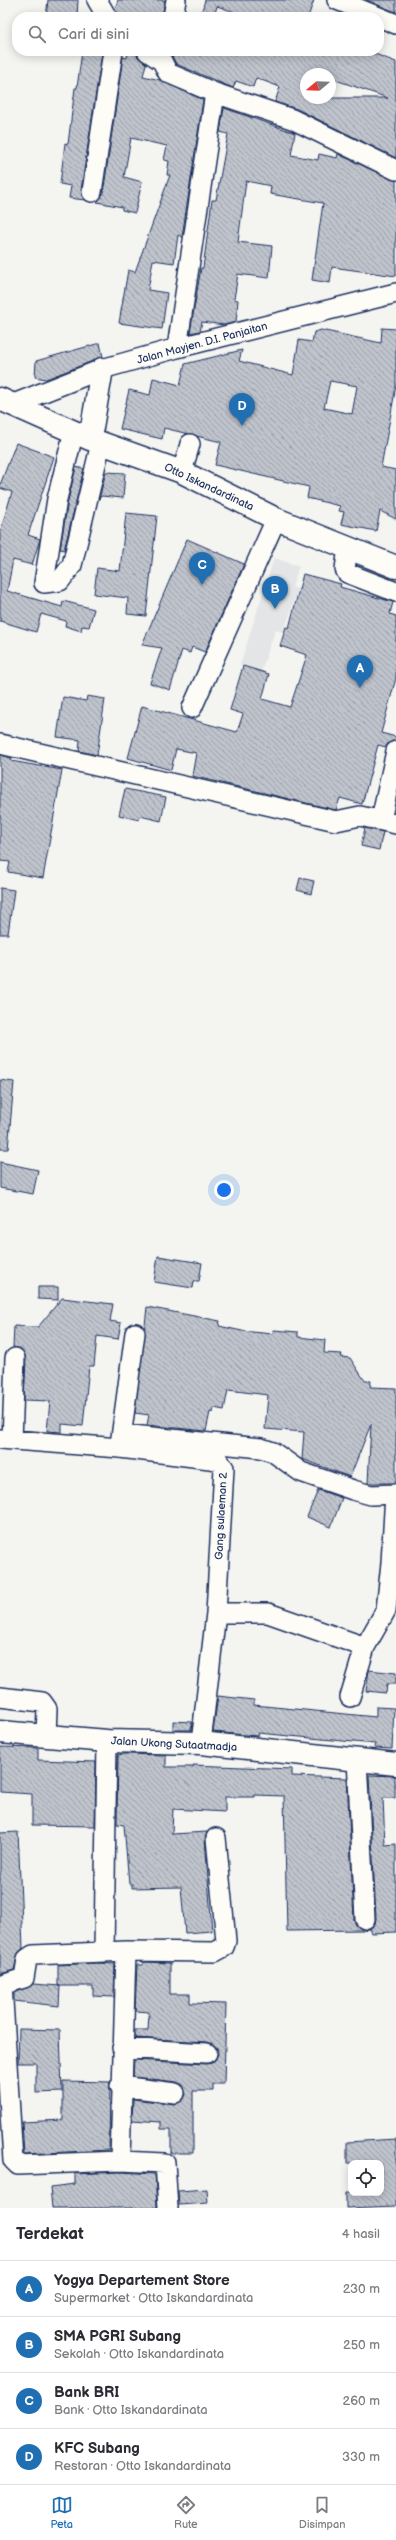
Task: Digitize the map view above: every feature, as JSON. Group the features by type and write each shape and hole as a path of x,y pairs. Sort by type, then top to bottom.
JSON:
{"main road":[{"path":"88,438 102,370"},
{"name":"Otto Iskandardinata","path":"6,402 88,438 182,472 276,519 396,567"},
{"name":"Jalan Ukong Sutaatmadja","path":"0,1732 107,1741 201,1743 396,1764"}],"street":[{"path":"97,0 105,12"},
{"path":"174,12 176,0"},
{"path":"337,0 367,12"},
{"path":"384,19 396,24"},
{"path":"92,192 112,56"},
{"path":"159,56 168,73 215,93 292,119 396,170"},
{"path":"176,348 215,93"},
{"name":"Jalan Mayjen. D.I. Panjaitan","path":"6,402 102,370 176,348 396,293"},
{"path":"88,438 72,565 60,581 44,582 57,499 88,438"},
{"path":"182,472 190,444"},
{"path":"192,708 276,519"},
{"path":"348,548 345,569 347,573 396,592"},
{"path":"0,744 336,821 360,816 388,822 396,751"},
{"path":"135,1333 121,1441 261,1448 273,1452 301,1472 353,1490 371,1495 395,1494 394,1564 386,1610 365,1647 350,1697"},
{"path":"6,1439 15,1358"},
{"name":"Gang sulaeman 2","path":"6,1439 121,1441 218,1460 222,1464 224,1468 216,1613 201,1743"},
{"path":"216,1613 268,1613 365,1647"},
{"path":"0,1697 42,1702 47,1709 46,1736"},
{"path":"104,1952 107,1741"},
{"path":"357,1759 365,1919"},
{"path":"168,2208 165,2163 120,2158 18,2165 13,2160 2,1985 9,1981 24,1978 27,1959 32,1955 126,1951 215,1952 224,1947 226,1941 216,1838"},
{"path":"120,2158 120,2086 126,1951"},
{"path":"122,2048 207,2053"},
{"path":"120,2086 174,2093"}],"shaded area":[{"path":"274,558 299,566 292,587 298,589 284,632 275,630 261,672 240,665"}],"building":[{"path":"48,0 78,0 77,12 47,12"},
{"path":"118,0 165,0 163,12 116,12 115,9"},
{"path":"205,0 314,0 310,12 234,12 217,6 215,12 201,12"},
{"path":"366,0 396,0 396,12 383,7"},
{"path":"81,56 102,56 81,190 85,200 69,198 71,186 60,184 65,143 68,144 75,88 77,88"},
{"path":"127,56 137,56 146,64 143,76 160,80 203,100 182,237 178,235 174,263 153,260 148,290 167,293 162,329 119,323 128,270 135,272 170,175 167,175 169,161 164,160 167,146 131,138 124,177 142,182 135,213 122,210 122,207 97,202 103,194 123,57 127,58"},
{"path":"172,56 380,56 396,62 396,158 297,109 275,102 280,87 256,78 253,87 236,81 233,88 176,64"},
{"path":"224,108 295,133 291,155 318,160 319,154 337,158 338,154 396,181 396,276 332,267 330,283 312,280 323,203 270,194 271,186 246,181 238,242 272,246 269,278 238,274 234,299 238,300 236,322 224,325 202,322 200,331 190,333 201,268 203,268 212,200 216,200 228,134 220,132"},
{"path":"382,328 396,329 396,386 381,467 396,470 396,519 380,511 376,531 341,524 344,512 339,511 340,506 307,498 309,487 215,465 221,442 164,428 162,439 120,429 129,390 150,395 153,378 180,385 185,364 242,350 239,361 293,375 299,340 312,342 314,332 321,330 381,343","holes":["330,381 357,386 352,414 324,408"]},
{"path":"100,343 103,357 46,379 35,377 36,361"},
{"path":"16,443 54,457 28,535 40,539 32,565 13,560 7,591 62,607 63,601 94,609 89,627 82,626 81,631 65,626 66,621 41,614 36,632 0,621 0,532 12,492 0,488 0,485"},
{"path":"76,467 84,469 64,550 60,549 68,501"},
{"path":"106,472 125,473 123,498 101,496 99,499"},
{"path":"126,513 157,516 146,616 127,614 128,598 94,594 97,568 120,571"},
{"path":"187,539 244,564 205,652 192,647 190,653 182,650 170,690 150,683 162,648 142,645"},
{"path":"303,574 341,584 340,587 393,602 390,614 396,616 396,678 381,733 396,737 396,740 388,743 386,747 378,745 362,804 340,798 336,810 192,776 196,753 176,749 171,770 128,758 142,706 237,732 243,714 230,710 243,666 269,674 262,699 290,707 307,655 280,646 286,627 289,628"},
{"path":"87,696 105,699 97,755 79,751 80,740 57,737 63,697 86,701"},
{"path":"0,755 12,758 11,761 62,770 43,878 8,872 10,862 0,861"},
{"path":"125,789 166,797 161,821 140,816 139,820 119,815"},
{"path":"365,828 383,832 379,850 361,846"},
{"path":"300,878 314,881 311,894 297,890"},
{"path":"0,888 14,890 8,934 0,934"},
{"path":"0,1080 14,1082 8,1149 0,1149"},
{"path":"0,1162 38,1170 33,1194 0,1188"},
{"path":"158,1256 202,1263 199,1281 194,1281 193,1288 154,1282"},
{"path":"38,1287 58,1287 58,1300 38,1299"},
{"path":"62,1298 113,1304 110,1321 121,1323 118,1339 97,1336 94,1366 89,1366 83,1426 62,1424 62,1432 47,1431 50,1401 24,1400 26,1358 21,1349 13,1347 14,1326 38,1327"},
{"path":"147,1307 220,1321 219,1326 242,1331 273,1334 274,1330 298,1332 298,1337 325,1340 324,1353 342,1354 341,1357 350,1358 365,1381 371,1381 370,1387 396,1388 396,1483 368,1483 371,1424 350,1477 302,1459 304,1432 265,1429 268,1395 228,1390 224,1410 214,1408 213,1413 210,1412 206,1431 147,1425 149,1415 135,1413"},
{"path":"318,1490 342,1498 331,1527 307,1517"},
{"path":"369,1670 396,1673 396,1684 387,1684 386,1693 366,1691"},
{"path":"218,1696 254,1700 254,1705 376,1717 376,1707 394,1708 392,1749 374,1748 375,1744 258,1733 257,1736 213,1732"},
{"path":"173,1721 192,1722 191,1730 173,1730"},
{"path":"0,1747 38,1748 38,1760 96,1762 95,1826 32,1825 32,1794 0,1792"},
{"path":"118,1755 166,1755 166,1767 193,1767 193,1765 292,1769 292,1776 347,1778 354,1920 356,1925 363,1930 287,1931 284,1796 255,1795 255,1797 225,1797 225,1812 173,1809 172,1834 207,1832 205,1839 212,1931 185,1933 181,1887 132,1888 132,1884 129,1884 124,1825 117,1824"},
{"path":"369,1775 395,1776 395,1798 383,1798 385,1845 396,1844 396,1932 371,1933 371,1929 367,1929 375,1924 376,1918"},
{"path":"18,1832 23,1948 18,1953 14,1970 0,1974 0,1833"},
{"path":"143,1962 170,1963 170,1994 190,1994 190,2003 226,2004 224,2084 213,2084 213,2091 193,2091 193,2153 171,2153 171,2129 161,2129 161,2122 132,2120 133,2099 174,2104 183,2100 186,2094 182,2085 177,2082 133,2077 134,2060 206,2064 212,2063 218,2054 217,2048 208,2042 135,2038 135,2030 148,2030 149,2012 135,2011 137,1965 143,1965"},
{"path":"96,1963 115,1964 114,1997 93,1996 93,1986 58,1986 58,1965"},
{"path":"33,1984 60,1986 59,2006 14,2001 14,1993"},
{"path":"19,2029 60,2030 62,2092 36,2093 36,2063 18,2063"},
{"path":"63,2081 110,2082 109,2150 24,2154 22,2122 63,2120"},
{"path":"396,2139 396,2206 346,2208 346,2193 348,2193 348,2196 384,2196 384,2160 348,2160 347,2163 347,2142"},
{"path":"120,2172 155,2174 157,2208 52,2208 50,2187 75,2184 75,2174"},
{"path":"207,2189 208,2203 179,2205 178,2191"}],"place":[{"name":"KFC Subang","path":"242,426"},
{"name":"Bank BRI","path":"202,585"},
{"name":"SMA PGRI Subang","path":"275,609"},
{"name":"Yogya Departement Store","path":"360,688"}]}
